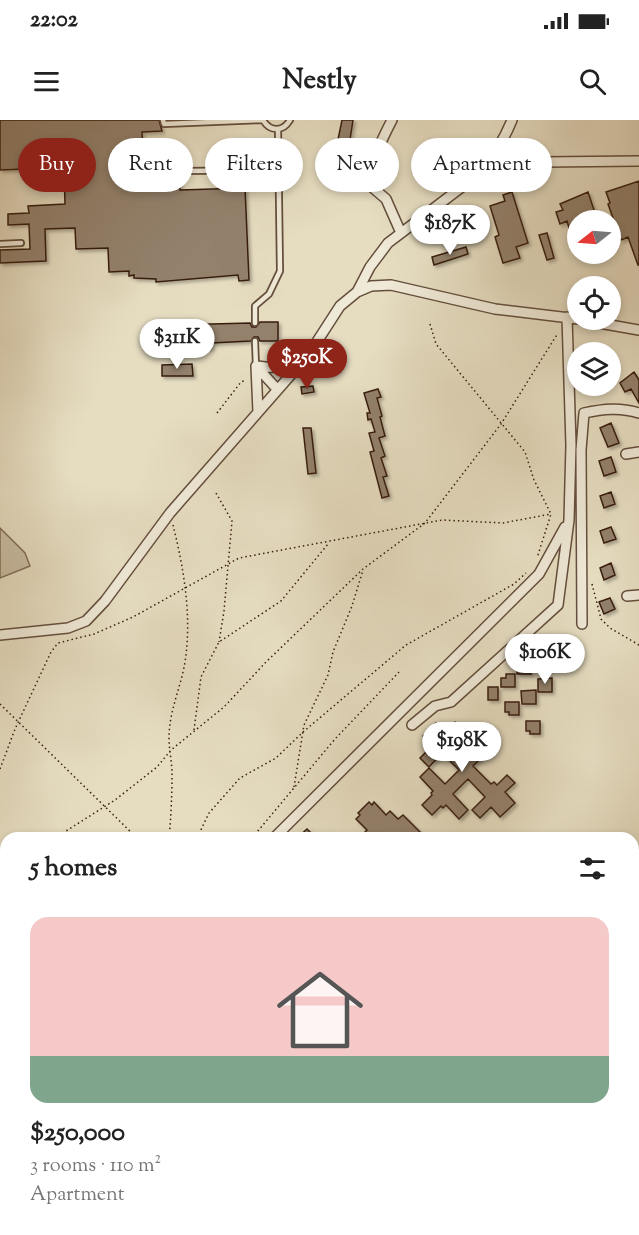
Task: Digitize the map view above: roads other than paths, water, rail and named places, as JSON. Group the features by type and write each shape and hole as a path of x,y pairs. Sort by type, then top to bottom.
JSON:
{"street":[{"path":"392,120 376,154 371,173 372,187 386,200 401,233"},
{"path":"505,138 512,120"},
{"path":"552,162 639,161"},
{"path":"0,635 68,628 86,621 105,601 170,513 309,354 340,306 357,291 370,267 388,243 455,192"},
{"path":"357,291 371,286 391,285 495,309 567,317"},
{"path":"621,327 639,330"},
{"path":"412,725 435,706 451,702 558,605 569,520 571,445 567,330"},
{"path":"256,366 278,368 289,366 309,354"},
{"path":"256,366 258,412"},
{"path":"256,366 277,389"},
{"path":"582,624 581,450 584,413 602,409 626,409 639,413"},
{"path":"626,454 639,452"},
{"path":"280,832 539,574 569,520"},
{"path":"627,596 639,595"}],"lane":[{"path":"163,120 164,124 263,120 269,127 278,129 287,126 290,120"},
{"path":"278,129 278,138"},
{"path":"255,323 255,306 269,294 280,271 279,192"},
{"path":"0,244 21,243"},
{"path":"255,341 256,366"}]}
